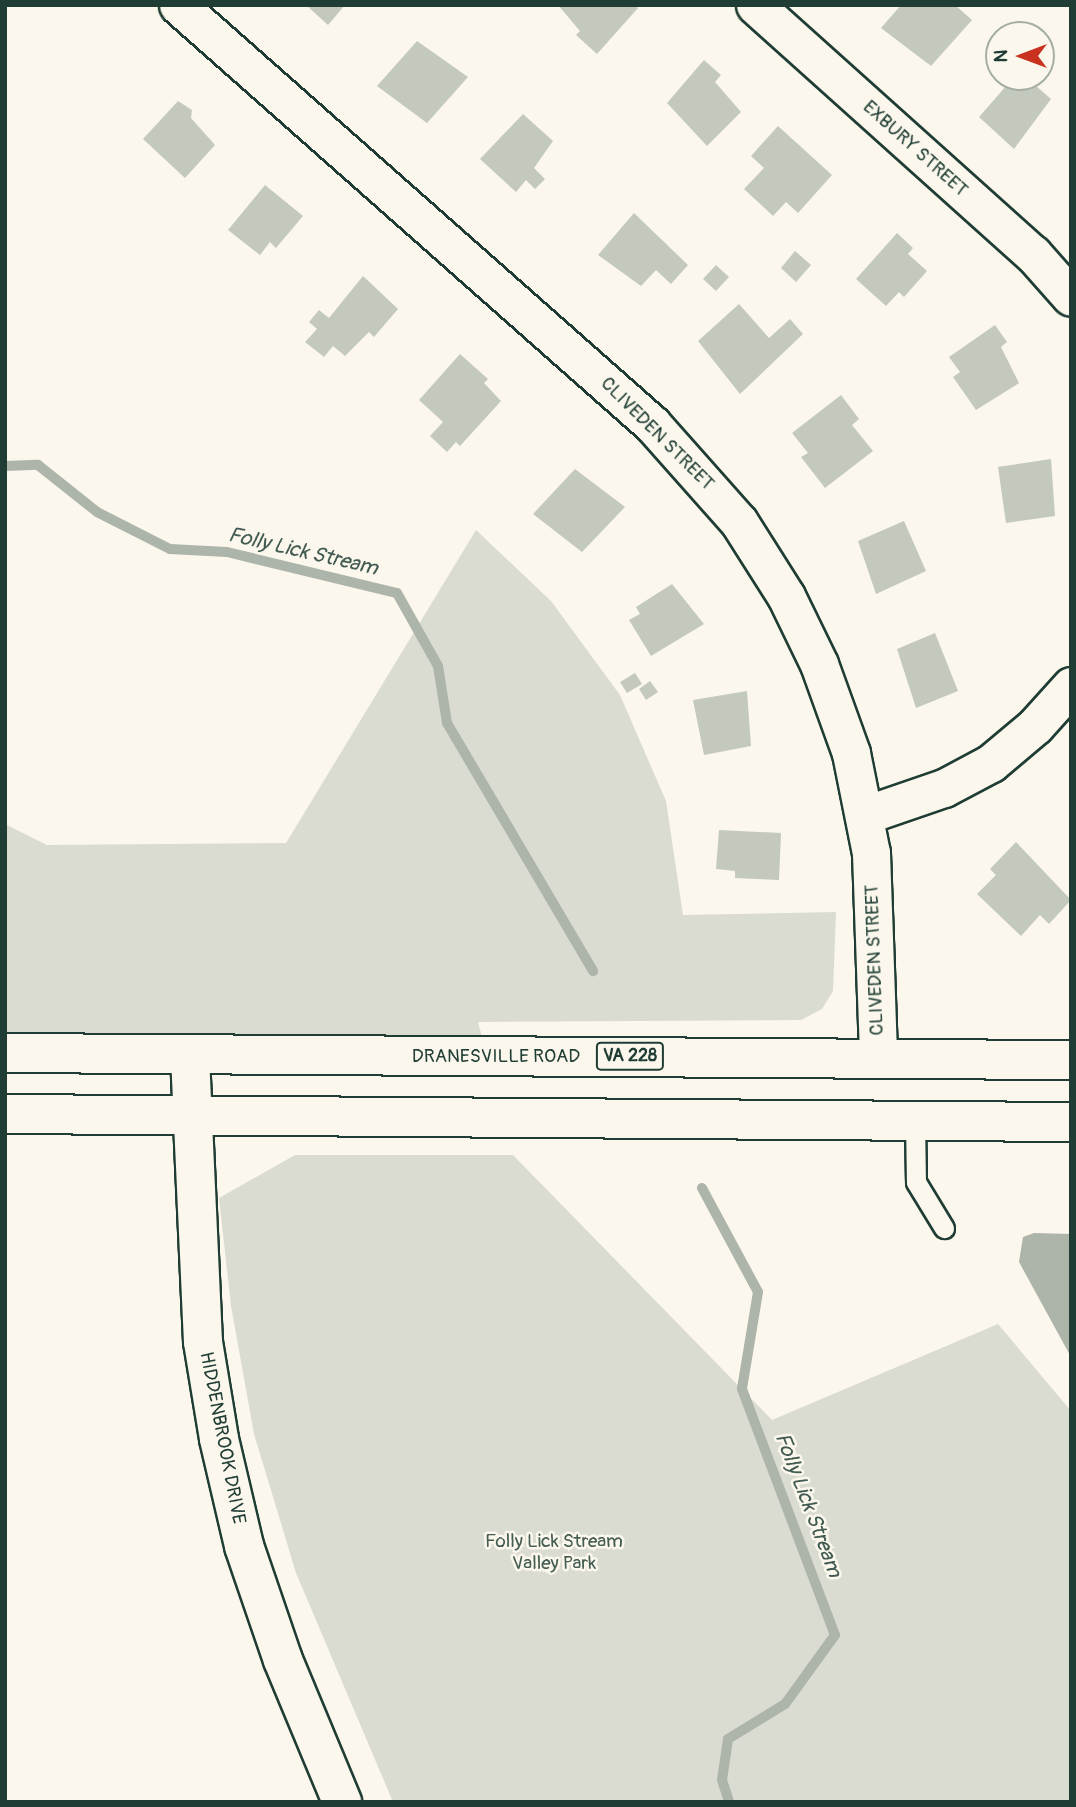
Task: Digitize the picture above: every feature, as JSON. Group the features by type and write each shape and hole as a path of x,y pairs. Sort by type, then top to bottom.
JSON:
{"main road":[{"name":"DRANESVILLE ROAD","path":"5,1053 1071,1060"},
{"name":"HIDDENBROOK DRIVE","path":"190,1056 189,1115 203,1342 219,1439 253,1571 342,1802"},
{"path":"5,1114 1071,1122"}],"street":[{"name":"CLIVEDEN STREET","path":"177,5 409,204 706,479 786,596 819,664 851,753 865,815 878,1058"},
{"name":"EXBURY STREET","path":"755,5 1033,254 1071,298"},
{"path":"865,815 944,788 991,764 1035,726 1071,686"}],"lane":[{"path":"915,1120 916,1182 944,1228"}],"green space":[{"path":"476,530 551,601 620,695 666,801 683,915 836,912 833,991 822,1009 801,1020 478,1022 487,1056 5,1060 5,824 47,845 286,843"},
{"name":"Folly Lick Stream Valley Park","path":"295,1155 513,1155 772,1420 998,1324 1071,1411 1071,1802 393,1802 296,1573 254,1434 231,1306 219,1198"}],"shaded area":[{"path":"1034,1233 1071,1234 1071,1357 1019,1262 1023,1237"}],"building":[{"path":"306,5 345,5 328,25"},
{"path":"558,5 635,5 638,8 597,54 576,35 580,31"},
{"path":"901,5 955,5 972,20 931,66 881,28"},
{"path":"417,41 468,77 427,123 377,86"},
{"path":"704,60 721,75 715,82 741,112 707,146 667,103"},
{"path":"1002,91 1042,91 1051,99 1014,149 979,117"},
{"path":"178,101 192,110 191,118 215,145 185,178 143,139"},
{"path":"523,114 553,141 534,168 545,179 535,189 526,180 516,192 480,159"},
{"path":"778,126 832,175 798,213 786,202 773,216 744,189 764,168 751,156"},
{"path":"265,185 303,216 276,248 270,242 260,255 228,230"},
{"path":"634,213 688,265 671,284 656,270 641,286 598,255"},
{"path":"897,233 913,248 908,254 927,271 904,297 899,292 886,306 856,279"},
{"path":"795,251 811,265 796,282 781,268"},
{"path":"716,265 729,277 716,291 703,279"},
{"path":"363,276 398,309 374,337 369,332 345,356 333,346 324,357 305,342 317,329 309,322 319,310 329,318"},
{"path":"739,304 769,338 790,319 803,334 740,394 698,341"},
{"path":"995,325 1007,342 1001,347 1019,383 976,410 953,377 960,372 949,357"},
{"path":"460,354 488,379 484,383 501,401 460,446 456,442 447,452 430,436 443,422 419,400"},
{"path":"841,395 859,419 852,425 873,451 825,488 801,457 808,453 792,433"},
{"path":"1051,459 1055,516 1006,523 998,467"},
{"path":"575,469 625,507 582,552 533,514"},
{"path":"904,521 926,571 876,594 858,541"},
{"path":"672,584 704,624 651,656 629,620 640,614 636,607"},
{"path":"935,633 958,691 916,708 897,649"},
{"path":"635,673 642,684 627,693 620,682"},
{"path":"650,681 658,692 646,700 639,689"},
{"path":"747,691 751,746 704,755 693,700"},
{"path":"719,830 781,833 779,880 735,878 735,871 716,869"},
{"path":"1016,842 1071,900 1049,924 1040,915 1021,936 977,894 996,875 990,869"}],"waterway":[{"name":"Folly Lick Stream","path":"5,466 38,465 97,512 170,549 227,552 397,593 438,666 447,723 593,971"},
{"name":"Folly Lick Stream","path":"702,1188 758,1292 742,1389 835,1635 785,1704 728,1739 722,1780 729,1802"}]}
